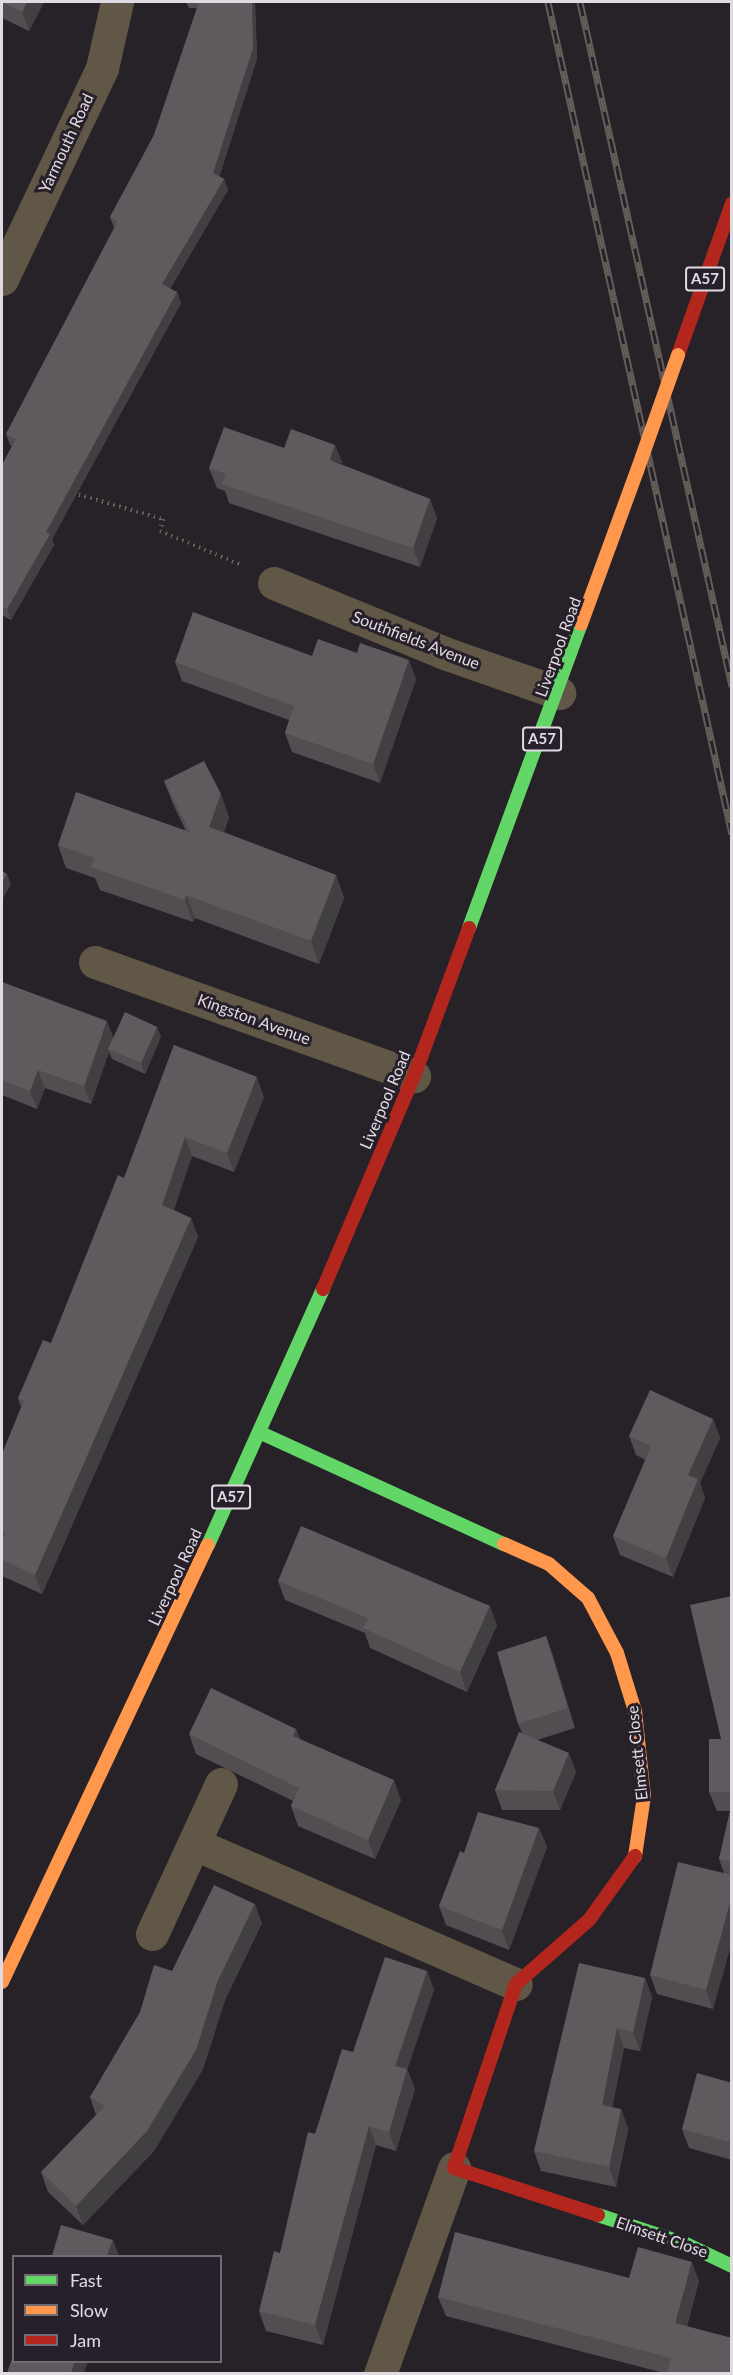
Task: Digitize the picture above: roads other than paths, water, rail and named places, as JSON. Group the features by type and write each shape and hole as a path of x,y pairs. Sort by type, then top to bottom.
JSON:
{"main road":[{"name":"Liverpool Road","path":"2,1982 261,1433 414,1076 559,693 732,202"},
{"name":"Elmsett Close","path":"261,1433 549,1564 588,1598 617,1653 635,1711 644,1796 635,1860 589,1920 516,1984"},
{"path":"454,2168 516,1984"},
{"name":"Elmsett Close","path":"454,2168 686,2244 732,2266"}],"street":[{"name":"Yarmouth Road","path":"2,279 102,68 117,2"},
{"name":"Southfields Avenue","path":"274,583 447,654 559,693"},
{"name":"Kingston Avenue","path":"95,962 414,1076"},
{"path":"152,1934 221,1784"},
{"path":"195,1844 516,1984"},
{"path":"380,2373 454,2168"}],"railway":[{"path":"548,2 732,834"},
{"path":"580,2 732,686"}]}
